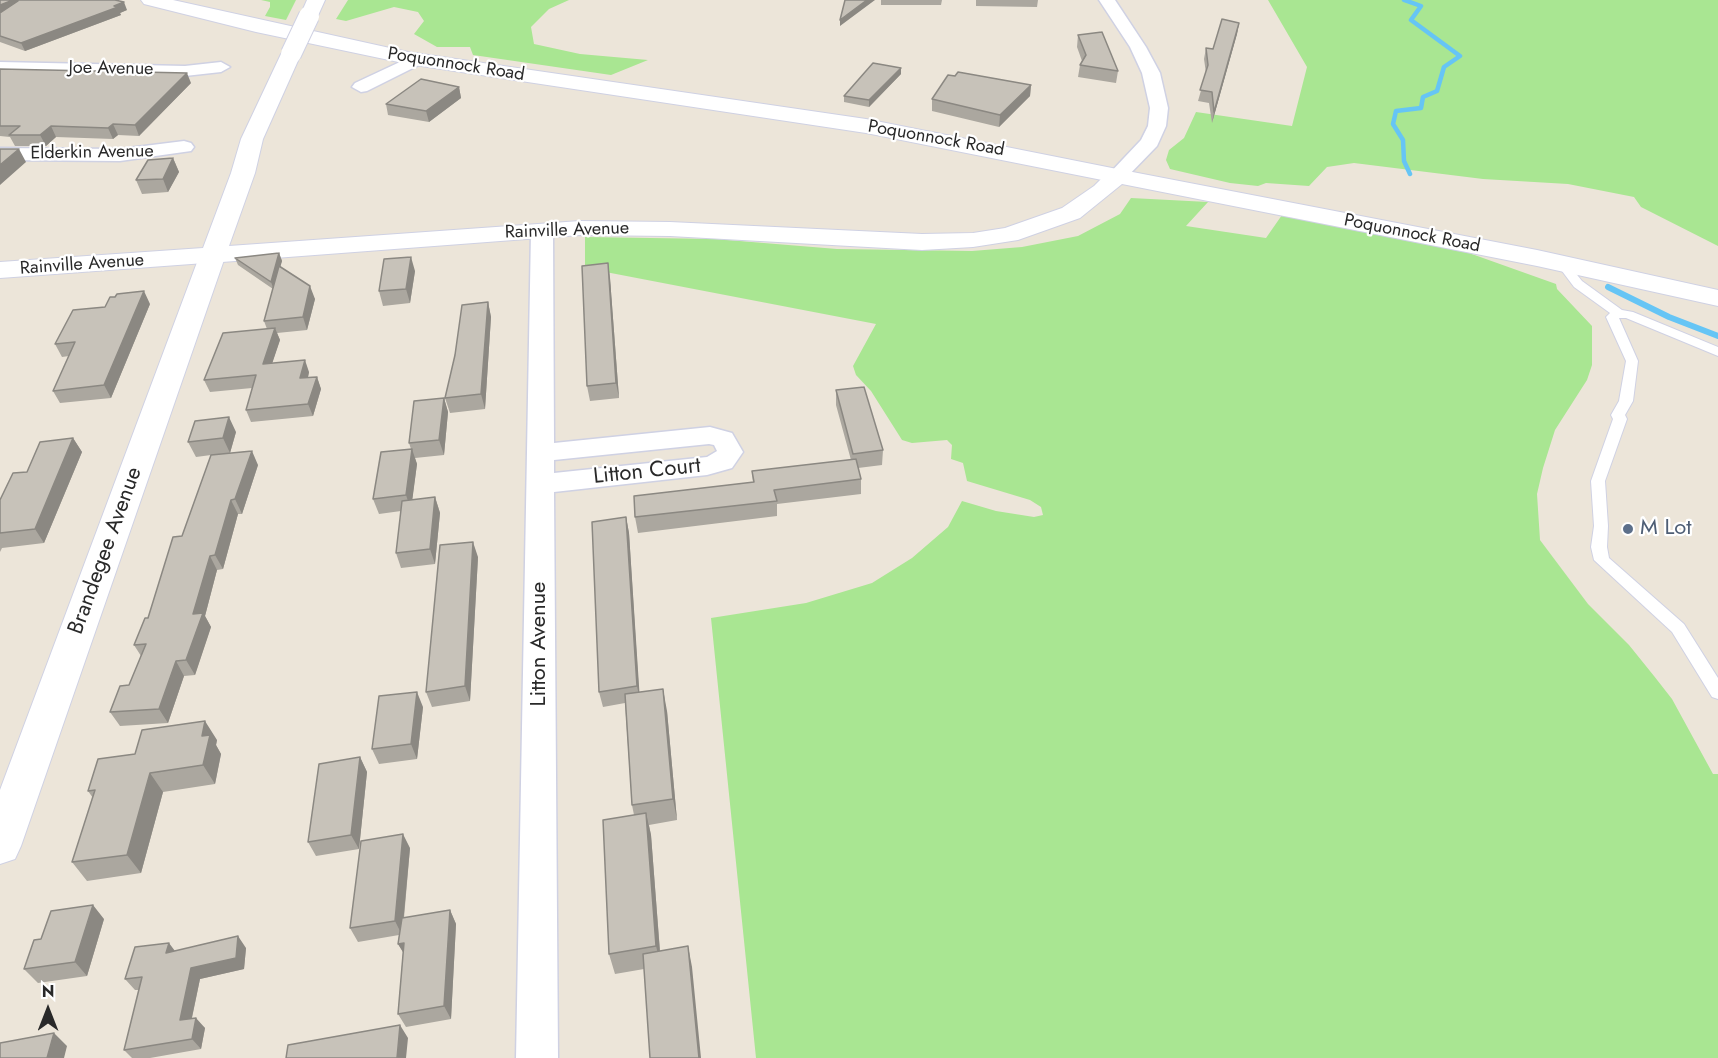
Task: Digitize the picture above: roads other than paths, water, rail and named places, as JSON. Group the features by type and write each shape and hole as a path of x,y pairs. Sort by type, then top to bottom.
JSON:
{"main road":[{"name":"Poquonnock Road","path":"150,0 255,26 417,59 866,126 1562,263 1718,298"},
{"name":"Brandegee Avenue","path":"0,846 243,173 252,139 312,8"},
{"name":"Rainville Avenue","path":"0,270 212,257 432,237 542,231 670,229 922,242 973,240 1009,235 1071,213 1102,191 1117,176"}],"street":[{"path":"1107,0 1138,47 1151,73 1159,108 1157,126 1150,142 1117,176"},
{"path":"362,87 417,59"},
{"name":"Joe Avenue","path":"0,67 185,71 221,67"},
{"name":"Elderkin Avenue","path":"0,153 107,156 184,147"},
{"name":"Litton Avenue","path":"537,1058 542,231"},
{"name":"Litton Court","path":"541,453 710,435 723,439 730,448 730,452 722,462 707,466 541,484"}],"lane":[{"path":"1562,263 1578,284 1618,314 1629,315 1718,352"},
{"path":"1618,314 1612,317 1632,361 1626,401 1618,416 1620,419 1598,481 1601,526 1599,547 1602,560 1678,628 1718,692"}],"waterway":[{"path":"1404,0 1421,6 1411,20 1460,56 1444,67 1437,91 1423,97 1421,108 1396,111 1393,124 1403,140 1404,161 1410,174"},
{"path":"1608,287 1669,317 1718,336"}],"place":[{"name":"M Lot","path":"1628,529"}]}
